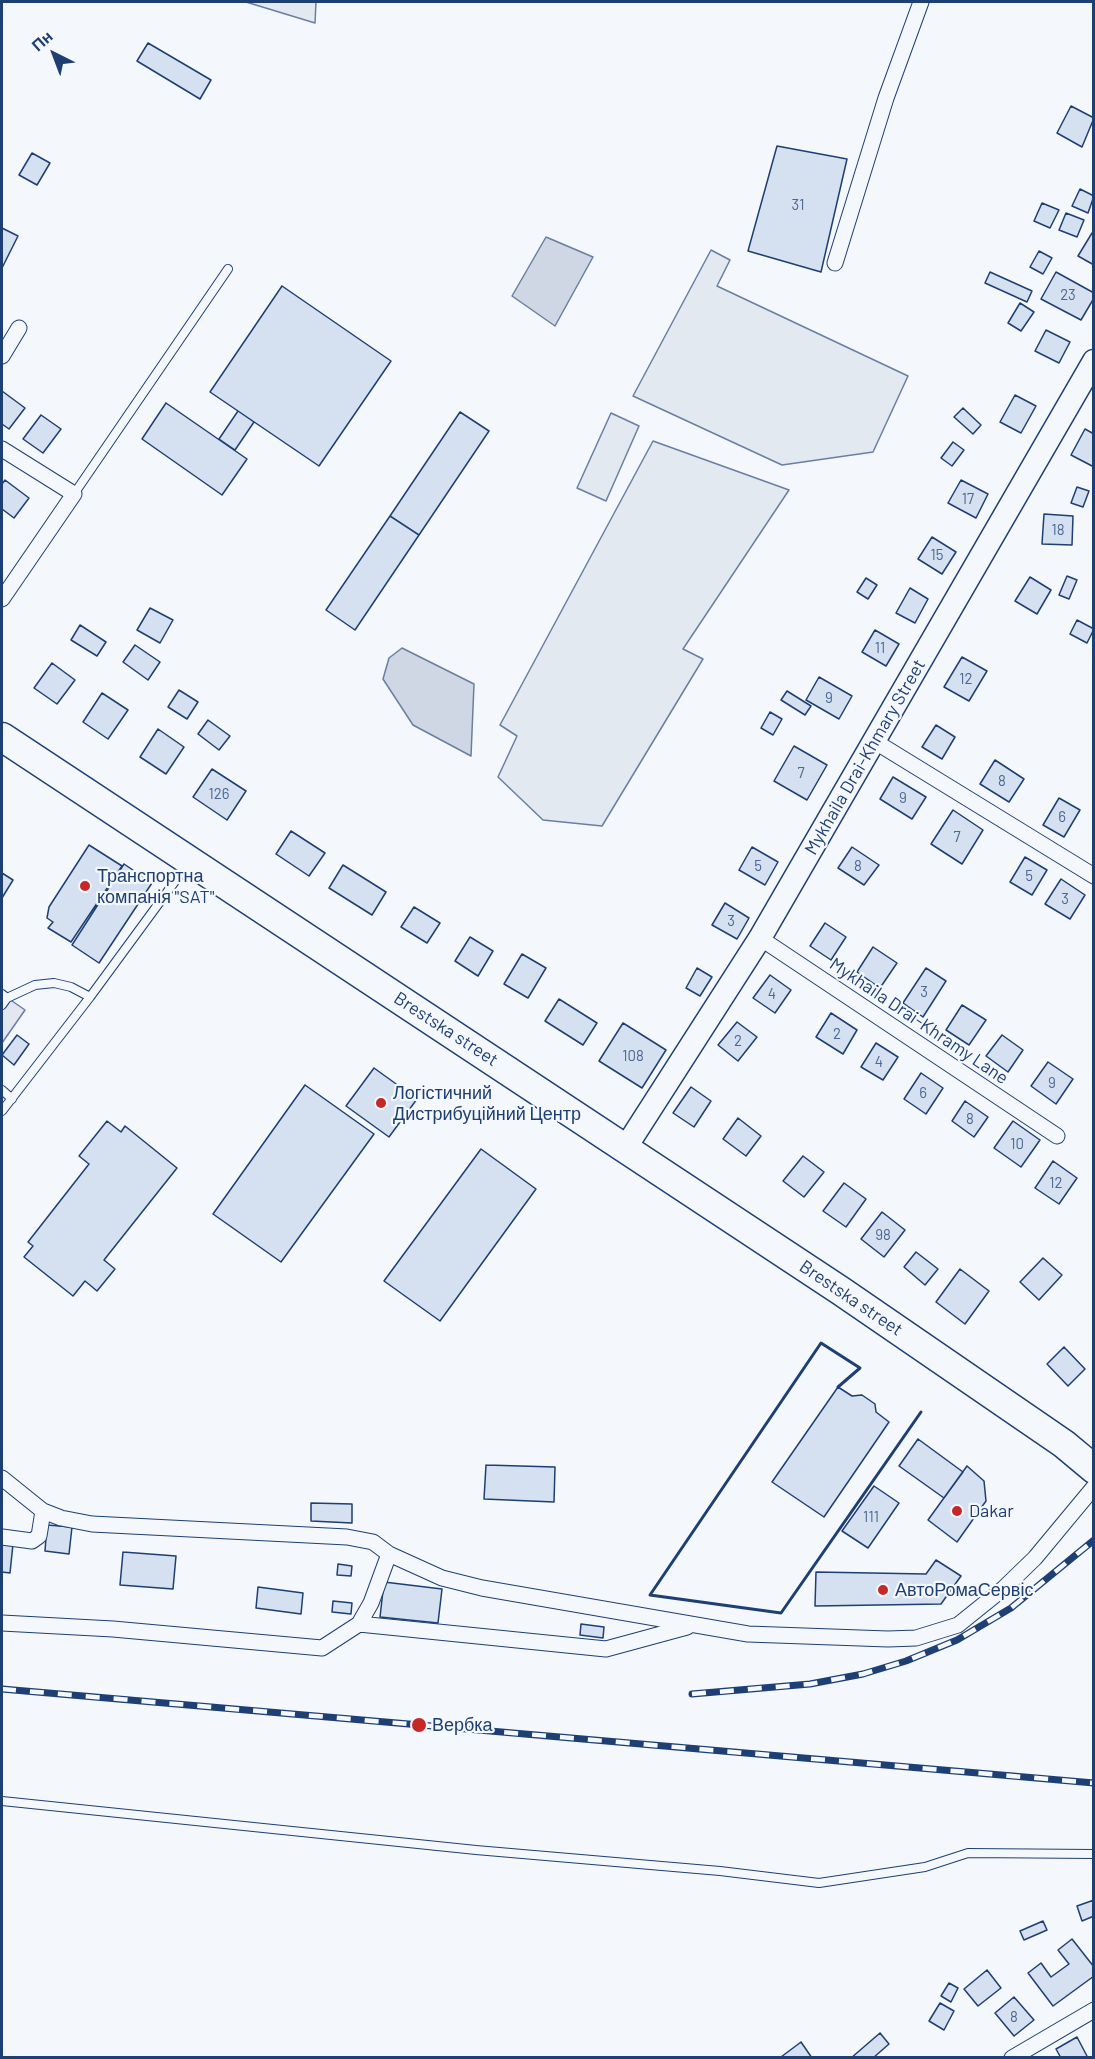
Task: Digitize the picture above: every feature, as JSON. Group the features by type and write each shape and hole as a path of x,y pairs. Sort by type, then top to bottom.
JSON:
{"highway":[{"name":"Brestska street","path":"2,737 626,1148 1054,1437 1094,1469"}],"main road":[{"name":"Mykhaila Drai-Khmary Street","path":"626,1148 760,938 1094,361"}],"street":[{"path":"835,263 886,98 921,2"},
{"path":"2,356 19,328"},
{"path":"2,449 74,495 2,599"},
{"path":"874,741 1094,876"},
{"name":"Mykhaila Drai-Khramy Lane","path":"760,938 1057,1136"},
{"path":"2,1478 43,1511 61,1518 92,1524 347,1537 373,1542 389,1554 442,1578 482,1588 748,1634 888,1640 936,1633 958,1625 1004,1588 1061,1530 1094,1487"},
{"path":"2,1537 32,1541 39,1536 43,1511"},
{"path":"2,1623 113,1629 322,1648 359,1624 367,1612 389,1554"},
{"path":"359,1624 606,1649 693,1625"},
{"path":"1012,2058 1094,2010"}],"lane":[{"path":"74,495 228,269"},
{"path":"2,1111 90,998 190,861"},
{"path":"2,1005 4,996 35,985 54,983 71,987 90,998"},
{"path":"2,1090 12,1099"},
{"path":"2,1801 465,1849 720,1871 819,1883 925,1867 968,1853 1094,1854"}],"shaded area":[{"path":"246,2 316,2 315,23"},
{"path":"546,237 593,257 555,326 512,296"},
{"path":"711,250 730,260 717,286 908,376 873,452 782,465 633,396"},
{"path":"611,413 639,426 606,501 577,488"},
{"path":"653,441 789,490 683,649 703,659 602,826 543,820 498,777 517,736 500,725"},
{"path":"402,648 474,684 471,756 413,725 383,679 389,658"},
{"path":"2,994 25,1010 2,1043"}],"building":[{"path":"148,43 211,80 200,99 137,61"},
{"path":"1071,106 1094,118 1082,147 1057,133"},
{"path":"777,146 847,159 821,272 748,251"},
{"path":"32,153 50,163 37,185 19,175"},
{"path":"1080,189 1094,196 1088,213 1072,206"},
{"path":"1042,203 1059,210 1050,228 1034,221"},
{"path":"1066,213 1084,220 1077,237 1059,230"},
{"path":"2,228 18,236 2,268"},
{"path":"1092,233 1094,234 1094,265 1078,256"},
{"path":"1039,251 1052,258 1043,274 1030,267"},
{"path":"990,272 1032,291 1027,302 985,283"},
{"path":"1056,272 1094,293 1094,298 1081,320 1041,299"},
{"path":"282,286 391,361 319,466 210,392"},
{"path":"1020,303 1034,312 1021,331 1008,323"},
{"path":"1046,330 1070,342 1059,363 1035,351"},
{"path":"2,391 25,408 9,429 2,424"},
{"path":"1015,395 1036,406 1021,433 1000,422"},
{"path":"166,403 247,459 222,495 142,439"},
{"path":"963,408 981,425 973,434 954,417"},
{"path":"238,411 254,422 235,450 219,439"},
{"path":"460,412 489,431 419,535 390,516"},
{"path":"41,415 61,429 43,453 23,439"},
{"path":"1085,429 1094,434 1094,467 1071,455"},
{"path":"953,442 964,450 952,466 941,458"},
{"path":"5,480 29,498 14,518 2,509 2,484"},
{"path":"961,480 988,494 976,518 948,503"},
{"path":"1077,487 1089,491 1083,507 1071,503"},
{"path":"1044,514 1073,516 1072,545 1042,544"},
{"path":"390,516 419,535 355,630 326,610"},
{"path":"932,537 956,552 942,574 918,559"},
{"path":"1067,576 1077,580 1069,599 1059,595"},
{"path":"1030,577 1051,590 1037,614 1015,601"},
{"path":"866,578 877,585 868,599 857,592"},
{"path":"910,588 928,599 915,623 896,613"},
{"path":"150,608 173,620 160,643 137,630"},
{"path":"1077,620 1094,629 1087,643 1070,634"},
{"path":"80,625 106,642 97,656 71,640"},
{"path":"875,630 899,644 886,666 862,652"},
{"path":"135,645 160,662 148,680 123,662"},
{"path":"962,657 987,671 969,701 944,687"},
{"path":"52,663 75,680 57,704 34,688"},
{"path":"819,677 852,696 839,719 806,700"},
{"path":"179,690 198,702 187,719 168,707"},
{"path":"787,691 811,706 805,715 781,700"},
{"path":"102,693 128,710 108,739 83,722"},
{"path":"770,712 782,719 773,735 761,728"},
{"path":"208,720 230,736 219,750 198,734"},
{"path":"936,725 955,737 942,759 922,747"},
{"path":"158,729 184,747 166,774 140,757"},
{"path":"794,746 827,765 807,800 774,781"},
{"path":"995,760 1024,779 1009,802 980,784"},
{"path":"212,769 246,791 227,820 193,797"},
{"path":"893,777 926,797 912,819 880,799"},
{"path":"1059,798 1080,810 1064,837 1043,825"},
{"path":"953,810 983,830 962,864 931,844"},
{"path":"291,831 325,853 309,876 276,854"},
{"name":"Транспортна компанія \"SAT\"","path":"89,845 122,866 71,942 48,928 53,922 47,918 49,907"},
{"path":"752,847 778,862 765,885 739,870"},
{"path":"852,847 879,865 864,885 838,868"},
{"path":"1025,857 1047,870 1032,895 1010,882"},
{"path":"124,864 152,883 99,963 72,945"},
{"path":"343,865 386,892 372,915 329,888"},
{"path":"2,873 13,880 2,898"},
{"path":"1061,879 1085,895 1070,919 1045,904"},
{"path":"725,903 749,918 737,939 712,925"},
{"path":"414,907 440,923 427,943 401,927"},
{"path":"825,923 846,937 831,960 810,946"},
{"path":"470,937 493,951 478,976 455,961"},
{"path":"873,947 897,963 880,988 857,972"},
{"path":"522,954 546,968 528,998 504,984"},
{"path":"697,968 712,977 700,996 686,988"},
{"path":"926,968 946,981 923,1017 903,1003"},
{"path":"770,975 791,990 775,1013 753,998"},
{"path":"559,999 597,1023 583,1045 545,1021"},
{"path":"962,1005 986,1020 969,1045 946,1030"},
{"path":"831,1013 857,1030 843,1054 816,1037"},
{"path":"737,1022 757,1037 738,1061 718,1045"},
{"path":"623,1023 666,1050 642,1088 599,1061"},
{"path":"17,1035 29,1044 14,1065 2,1055"},
{"path":"1002,1035 1023,1050 1008,1072 986,1056"},
{"path":"876,1043 898,1057 883,1080 861,1067"},
{"path":"1048,1062 1073,1079 1056,1104 1031,1086"},
{"name":"Логістичний Дистрибуційний Центр","path":"374,1068 417,1099 389,1137 346,1106"},
{"path":"921,1073 943,1088 926,1114 904,1099"},
{"path":"305,1085 374,1134 281,1262 213,1214"},
{"path":"691,1087 711,1101 694,1127 673,1113"},
{"path":"965,1101 988,1117 974,1137 952,1121"},
{"path":"738,1118 761,1136 746,1156 723,1139"},
{"path":"107,1121 121,1132 125,1126 177,1168 104,1260 115,1269 97,1291 85,1281 73,1296 24,1257 33,1246 28,1242 89,1164 79,1156"},
{"path":"1013,1121 1040,1140 1021,1167 994,1148"},
{"path":"481,1149 536,1189 440,1321 384,1281"},
{"path":"803,1156 824,1172 804,1197 783,1181"},
{"path":"1053,1161 1077,1178 1059,1204 1035,1188"},
{"path":"844,1183 866,1199 846,1227 823,1211"},
{"path":"882,1212 905,1230 884,1257 861,1239"},
{"path":"916,1252 938,1269 925,1285 904,1267"},
{"path":"1043,1258 1062,1275 1039,1300 1020,1282"},
{"path":"960,1269 989,1291 965,1324 936,1302"},
{"path":"1064,1347 1085,1369 1068,1386 1047,1364"},
{"path":"838,1387 852,1396 862,1395 875,1404 876,1412 889,1422 824,1517 772,1482"},
{"path":"918,1439 963,1472 944,1498 899,1466"},
{"path":"486,1465 555,1467 554,1502 484,1499"},
{"name":"Dakar","path":"967,1466 984,1481 986,1501 957,1542 928,1520"},
{"name":"АвтоРомаСервіс","path":"874,1486 899,1503 868,1548 842,1531"},
{"path":"311,1503 352,1504 352,1523 311,1521"},
{"path":"47,1525 72,1527 69,1554 45,1551"},
{"path":"2,1543 13,1544 10,1573 2,1572"},
{"path":"123,1552 176,1556 173,1589 120,1585"},
{"name":"АвтоРомаСервіс","path":"936,1560 961,1576 941,1604 815,1606 816,1572 926,1574"},
{"path":"338,1564 352,1566 351,1576 337,1575"},
{"path":"384,1582 442,1589 438,1623 380,1617"},
{"path":"258,1587 303,1593 301,1614 256,1608"},
{"path":"333,1601 352,1603 351,1614 332,1612"},
{"path":"581,1624 604,1627 603,1638 580,1635"},
{"path":"1094,1900 1094,1916 1082,1921 1077,1906"},
{"path":"1043,1921 1047,1930 1024,1940 1020,1931"},
{"path":"1072,1939 1094,1967 1094,1976 1053,2006 1028,1973 1041,1963 1051,1977 1069,1964 1058,1950"},
{"path":"987,1970 1001,1988 978,2006 964,1989"},
{"path":"949,1983 958,1988 951,2002 941,1996"},
{"path":"1014,1997 1034,2020 1014,2036 995,2013"},
{"path":"940,2003 954,2011 944,2030 929,2021"},
{"path":"880,2033 889,2044 873,2058 851,2058"},
{"path":"1077,2037 1088,2058 1061,2058 1056,2049"},
{"path":"801,2042 812,2058 781,2057"}],"railway":[{"path":"692,1694 810,1684 863,1674 906,1661 957,1640 1011,1608 1094,1540"},
{"path":"2,1689 1094,1783"}],"wall":[{"path":"838,1387 860,1368 821,1343 650,1595 781,1613 921,1412"}],"place":[{"name":"Транспортна компанія \"SAT\"","path":"85,886"},
{"name":"Логістичний Дистрибуційний Центр","path":"381,1103"},
{"name":"Dakar","path":"957,1511"},
{"name":"АвтоРомаСервіс","path":"883,1590"},
{"name":"Вербка","path":"419,1725"}]}
